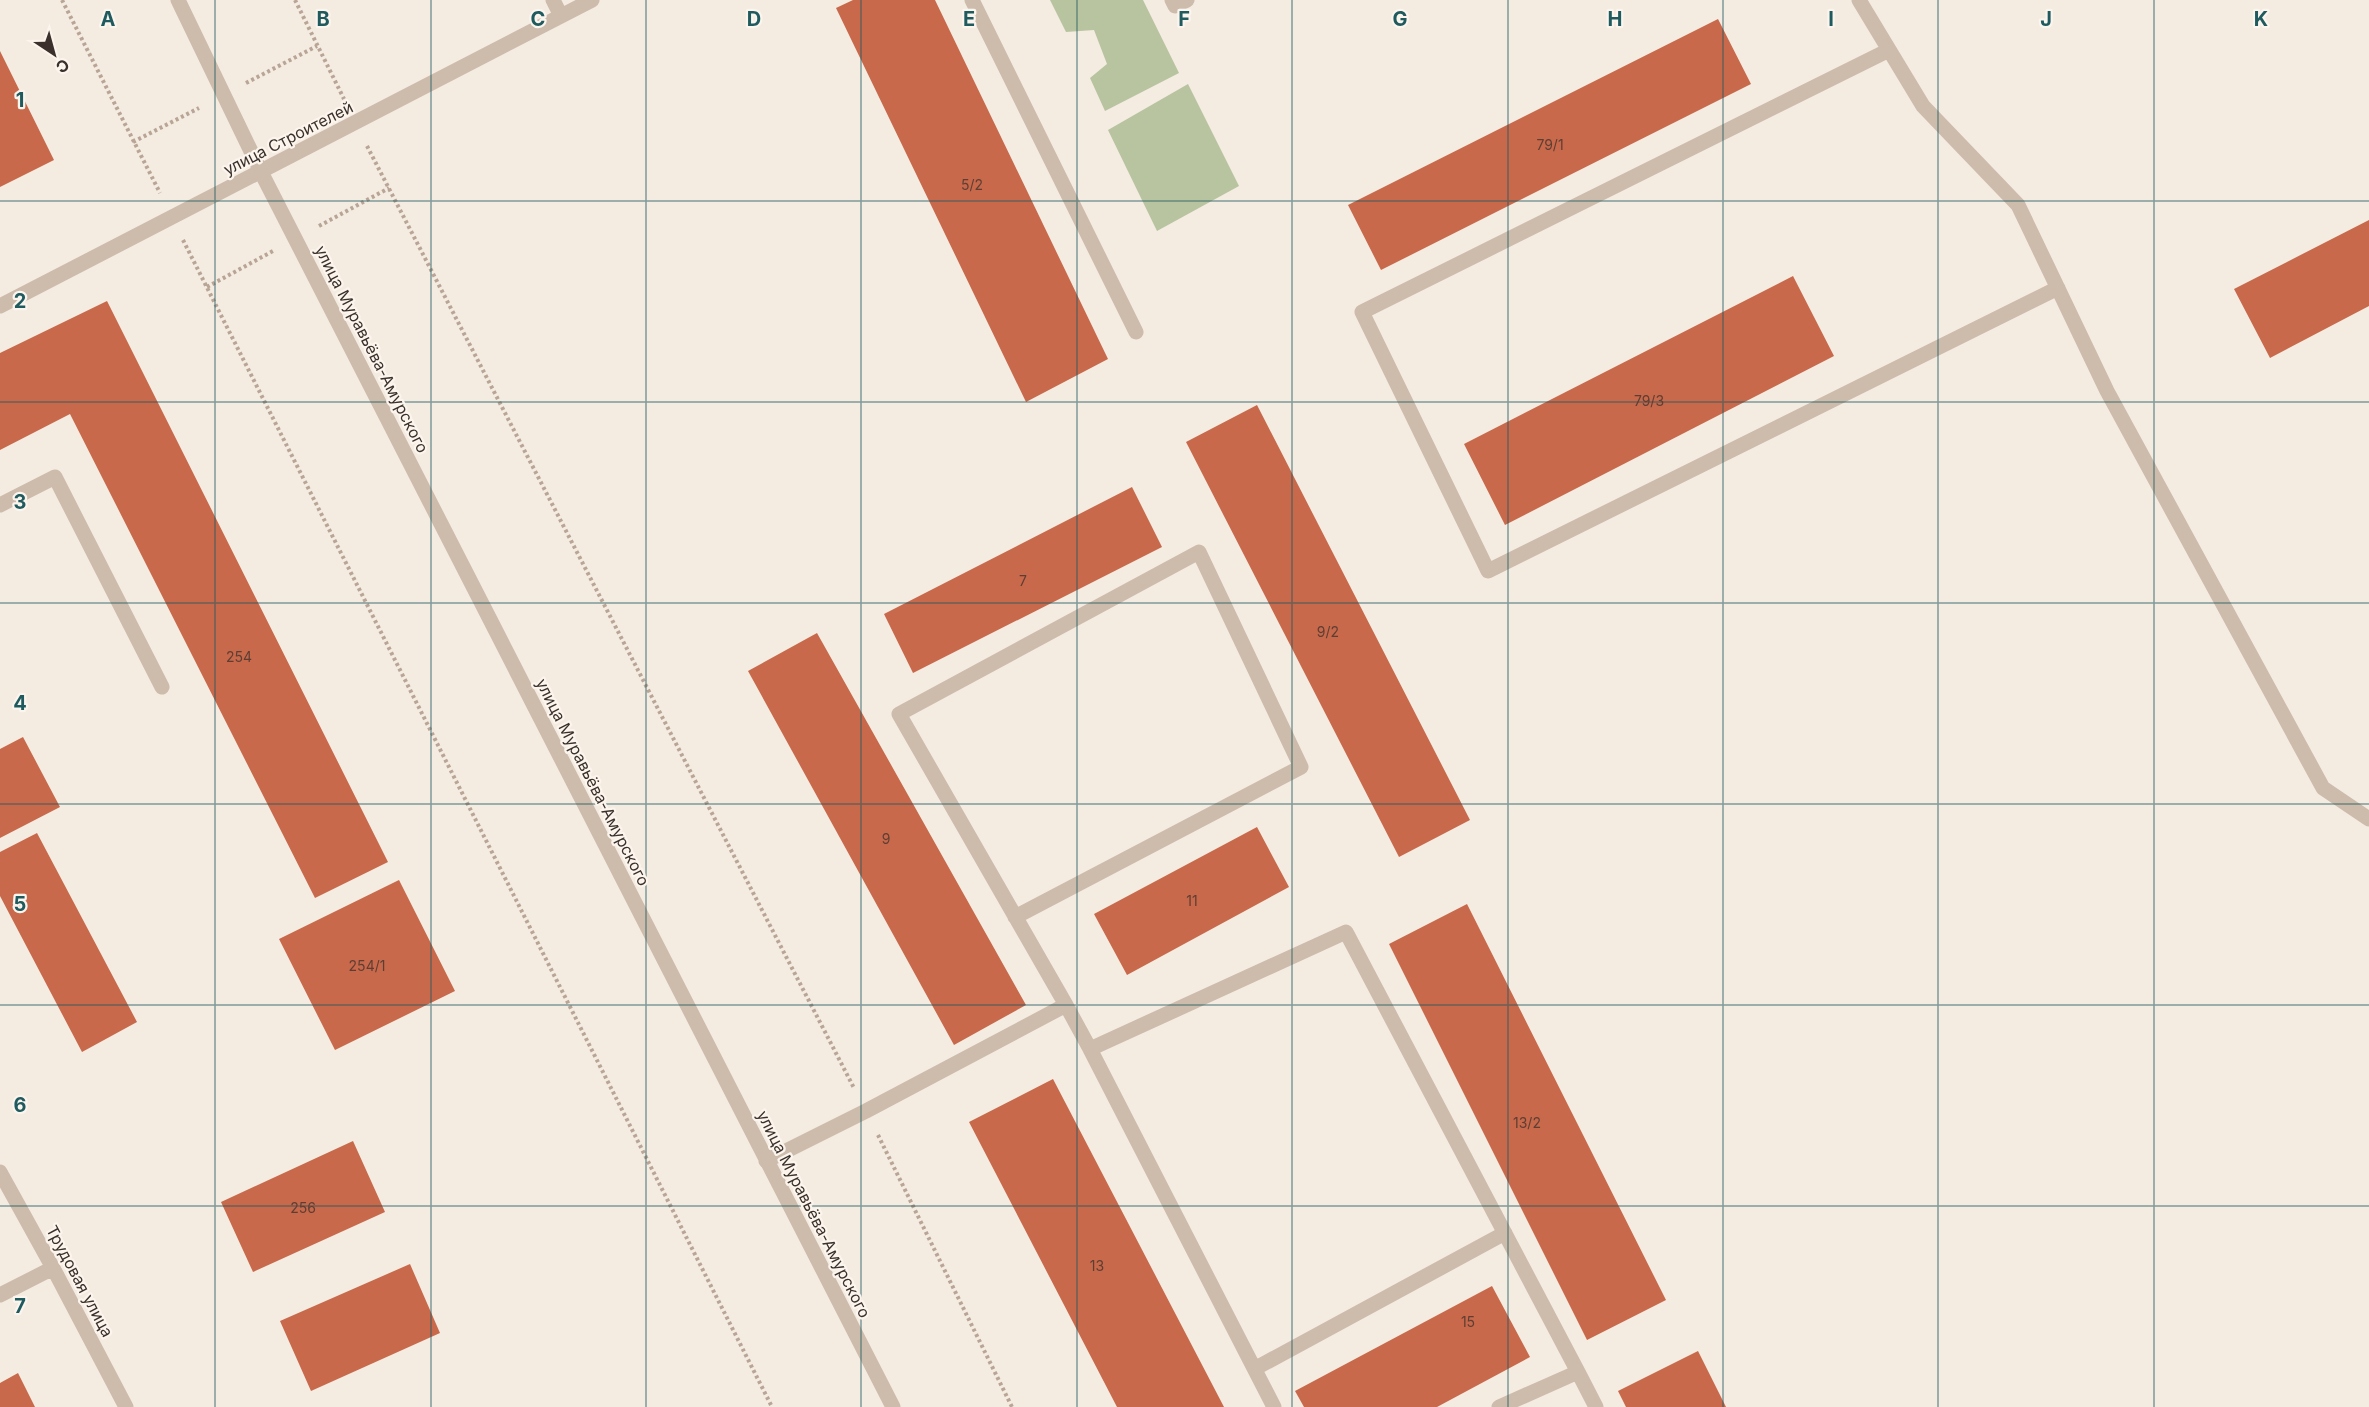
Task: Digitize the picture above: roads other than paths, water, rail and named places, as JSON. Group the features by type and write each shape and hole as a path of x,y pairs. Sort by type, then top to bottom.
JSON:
{"street":[{"path":"178,0 261,172"},
{"path":"553,0 561,16"},
{"name":"улица Строителей","path":"0,306 592,0"},
{"path":"972,0 1136,332"},
{"path":"1172,0 1175,6 1187,0"},
{"path":"1859,0 1923,106 2019,205 2112,402 2323,788 2369,819"},
{"path":"1889,50 1362,312 1488,571 2058,288"},
{"name":"улица Муравьёва-Амурского","path":"261,172 893,1407"},
{"path":"0,505 55,477 162,687"},
{"path":"1015,916 1301,767 1199,552 899,714 1090,1049 1256,1368 1274,1407"},
{"path":"1090,1049 1346,932 1596,1407"},
{"path":"766,1161 1066,1005"},
{"name":"Трудовая улица","path":"0,1172 126,1407"},
{"path":"1256,1368 1505,1233"},
{"path":"0,1295 53,1268"},
{"path":"1498,1407 1578,1372"}]}
